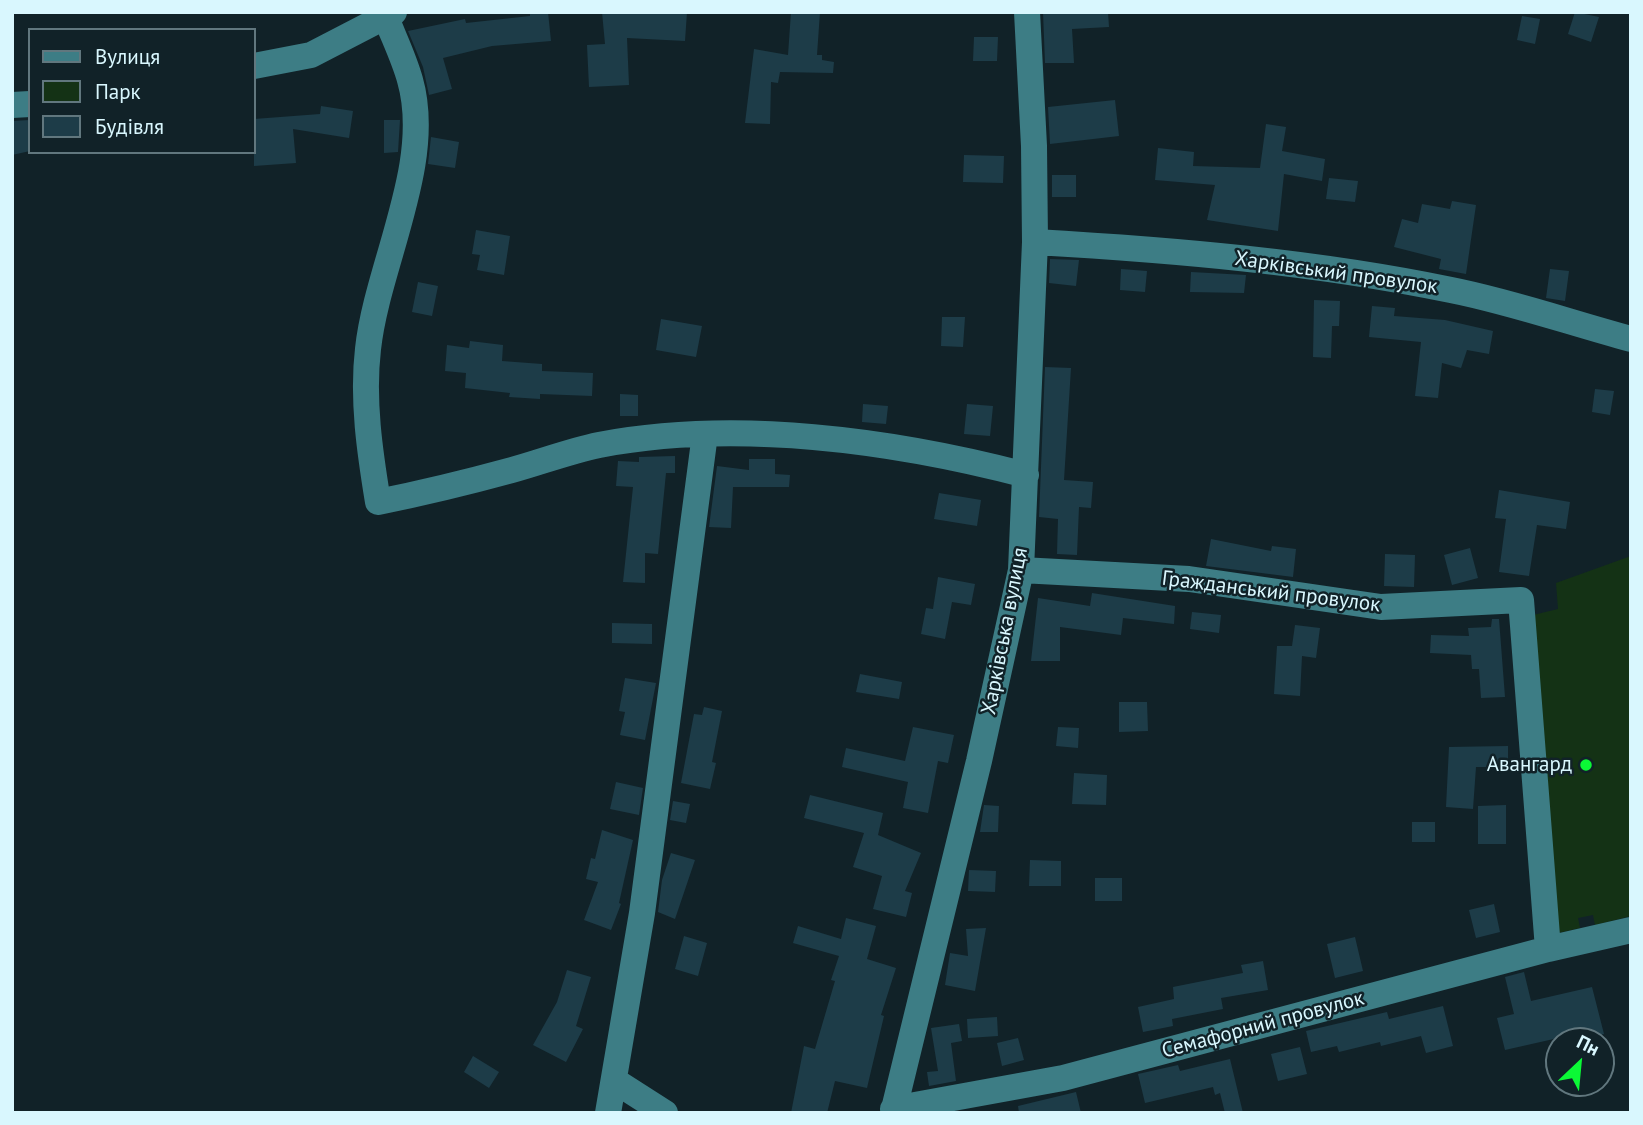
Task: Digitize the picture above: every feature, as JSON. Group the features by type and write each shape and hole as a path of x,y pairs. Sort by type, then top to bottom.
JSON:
{"street":[{"name":"Харківська вулиця","path":"893,1111 979,761 1021,570 1035,242 1034,146 1027,12"},
{"path":"256,66 311,55 390,14 411,81 415,144 404,205 385,268 368,350 368,439 378,502 451,487 600,445 705,434 769,434 883,445 1026,475"},
{"name":"Харківський провулок","path":"1035,242 1197,253 1452,290 1631,339"},
{"path":"608,1113 644,899 705,434"},
{"name":"Гражданський провулок","path":"1021,570 1189,579 1381,607 1521,600 1548,949"},
{"name":"Семафорний провулок","path":"893,1111 1063,1078 1548,949 1631,930"},
{"path":"615,1081 664,1113"}],"green space":[{"name":"Авангард","path":"1631,556 1631,916 1595,925 1593,915 1578,918 1580,928 1554,934 1529,616 1558,609 1556,583"}],"building":[{"path":"530,12 548,12 551,41 492,46 443,58 452,89 429,95 423,67 408,31 465,19 466,23 530,16"},
{"path":"602,12 687,12 685,41 627,38 629,85 589,87 587,45 605,44"},
{"path":"791,12 820,12 817,55 822,55 822,60 834,62 833,73 780,72 778,83 771,82 770,124 745,123 754,49 788,55"},
{"path":"1043,12 1108,12 1109,27 1072,29 1074,63 1045,63"},
{"path":"1575,12 1599,17 1591,42 1568,34"},
{"path":"1522,16 1540,19 1535,44 1517,40"},
{"path":"974,37 998,37 997,61 973,61"},
{"path":"1115,100 1119,136 1050,144 1048,107"},
{"path":"321,106 353,111 349,138 293,129 296,163 254,166 256,119 320,114"},
{"path":"28,120 28,151 12,155 12,121"},
{"path":"384,120 400,120 398,152 384,153"},
{"path":"1266,124 1286,127 1282,151 1325,159 1322,181 1284,174 1278,231 1207,220 1215,185 1155,180 1158,148 1194,152 1193,166 1260,168"},
{"path":"431,137 459,142 455,168 428,164"},
{"path":"964,155 1004,156 1003,183 963,182"},
{"path":"1052,175 1076,175 1076,197 1052,197"},
{"path":"1329,178 1358,181 1355,202 1326,199"},
{"path":"1452,201 1476,205 1466,274 1439,269 1441,259 1394,247 1402,219 1418,223 1422,204 1450,209"},
{"path":"476,230 510,236 504,275 477,270 480,255 472,254"},
{"path":"1050,259 1079,260 1076,286 1049,283"},
{"path":"1121,269 1147,271 1145,292 1120,290"},
{"path":"1550,269 1569,271 1565,301 1546,298"},
{"path":"1191,272 1246,275 1244,293 1190,292"},
{"path":"418,282 438,286 432,316 412,312"},
{"path":"1314,300 1340,301 1339,326 1332,326 1331,358 1313,357"},
{"path":"1372,306 1395,308 1394,316 1445,320 1493,331 1489,354 1467,350 1461,368 1442,363 1438,398 1415,396 1421,342 1369,337"},
{"path":"942,317 965,317 963,347 941,346"},
{"path":"661,319 702,326 696,357 656,350"},
{"path":"470,341 503,345 502,361 542,364 542,371 593,373 592,396 540,394 540,399 509,397 510,393 465,388 466,373 445,371 447,345 469,348"},
{"path":"1045,367 1071,368 1064,480 1093,482 1091,508 1079,507 1077,555 1057,554 1058,519 1039,517"},
{"path":"1595,389 1614,391 1610,415 1592,412"},
{"path":"620,394 638,395 638,416 620,416"},
{"path":"863,404 888,406 886,424 862,422"},
{"path":"967,404 993,406 990,436 964,434"},
{"path":"675,456 675,473 666,473 658,554 645,553 645,583 623,582 633,487 616,486 618,461 639,462 639,457"},
{"path":"749,459 775,459 775,474 790,475 789,487 733,487 731,528 709,527 717,466 749,470"},
{"path":"1499,490 1570,502 1566,529 1537,525 1529,576 1499,572 1506,519 1495,518"},
{"path":"939,493 981,500 977,526 934,519"},
{"path":"1211,539 1271,551 1272,546 1296,549 1293,577 1206,566"},
{"path":"1470,548 1478,578 1452,585 1444,555"},
{"path":"1385,554 1415,555 1414,587 1384,586"},
{"path":"938,577 975,584 971,605 952,602 945,639 921,634 926,608 933,609"},
{"path":"1092,593 1175,606 1174,624 1123,618 1121,635 1060,627 1060,661 1031,661 1038,598 1090,606"},
{"path":"1192,612 1221,615 1219,633 1190,629"},
{"path":"1492,619 1499,619 1505,697 1481,698 1479,669 1472,669 1471,655 1430,653 1431,635 1469,636 1468,628 1491,627"},
{"path":"612,623 652,624 652,644 612,643"},
{"path":"1295,625 1320,628 1316,658 1302,656 1300,696 1274,694 1277,646 1292,646"},
{"path":"860,674 902,682 899,699 856,692"},
{"path":"625,678 656,683 645,740 620,735 625,712 619,711"},
{"path":"1119,702 1147,702 1148,731 1119,732"},
{"path":"704,707 722,711 712,762 716,763 710,789 681,783 694,714 702,715"},
{"path":"913,727 954,735 948,763 938,761 928,813 903,808 908,782 842,767 846,748 905,761"},
{"path":"1058,727 1079,728 1078,748 1056,746"},
{"path":"1508,746 1508,767 1476,767 1473,809 1446,807 1449,747"},
{"path":"1074,773 1107,775 1106,805 1072,804"},
{"path":"616,782 643,788 639,815 610,809"},
{"path":"810,795 883,813 878,835 921,853 905,891 912,893 906,917 873,909 882,876 853,867 864,833 804,818"},
{"path":"673,801 690,804 686,823 670,820"},
{"path":"984,805 999,806 998,832 980,832"},
{"path":"1506,805 1506,844 1478,844 1478,806"},
{"path":"1412,822 1435,822 1435,842 1412,842"},
{"path":"602,830 633,840 619,903 621,904 611,930 584,920 598,882 586,879 591,858 595,859"},
{"path":"671,853 695,860 675,919 658,912 662,880"},
{"path":"1030,860 1061,861 1061,886 1029,886"},
{"path":"969,870 996,871 995,892 968,891"},
{"path":"1095,878 1122,878 1122,901 1095,901"},
{"path":"1494,904 1500,932 1476,938 1469,910"},
{"path":"846,918 876,926 867,959 896,968 881,1015 884,1016 867,1088 835,1081 827,1113 791,1113 804,1046 815,1049 835,981 831,980 839,956 793,943 798,926 841,939"},
{"path":"986,928 975,991 945,985 950,953 968,956 966,929"},
{"path":"684,936 707,943 698,976 675,969"},
{"path":"1355,937 1363,971 1335,978 1327,944"},
{"path":"1263,961 1268,990 1221,998 1223,1009 1172,1019 1173,1026 1143,1032 1138,1007 1174,999 1173,987 1243,973 1241,965"},
{"path":"567,970 591,977 576,1026 583,1029 566,1062 533,1045 557,1002"},
{"path":"1524,972 1531,1001 1592,987 1602,1027 1545,1027 1545,1041 1505,1050 1497,1018 1514,1014 1505,977"},
{"path":"1443,1006 1453,1046 1426,1053 1421,1036 1381,1046 1380,1042 1339,1052 1337,1046 1311,1052 1306,1031 1387,1012 1389,1019"},
{"path":"997,1017 998,1036 968,1038 967,1019"},
{"path":"959,1024 962,1041 951,1043 956,1081 929,1086 927,1072 938,1071 931,1028"},
{"path":"1018,1038 1024,1060 1002,1066 997,1043"},
{"path":"1300,1047 1307,1074 1278,1081 1271,1054"},
{"path":"473,1056 499,1072 489,1088 464,1072"},
{"path":"1230,1059 1243,1113 1225,1113 1220,1093 1215,1095 1213,1087 1145,1103 1138,1074 1178,1065 1180,1071"},
{"path":"1076,1092 1081,1113 1019,1113 1018,1106"}],"place":[{"name":"Авангард","path":"1586,765"}]}
